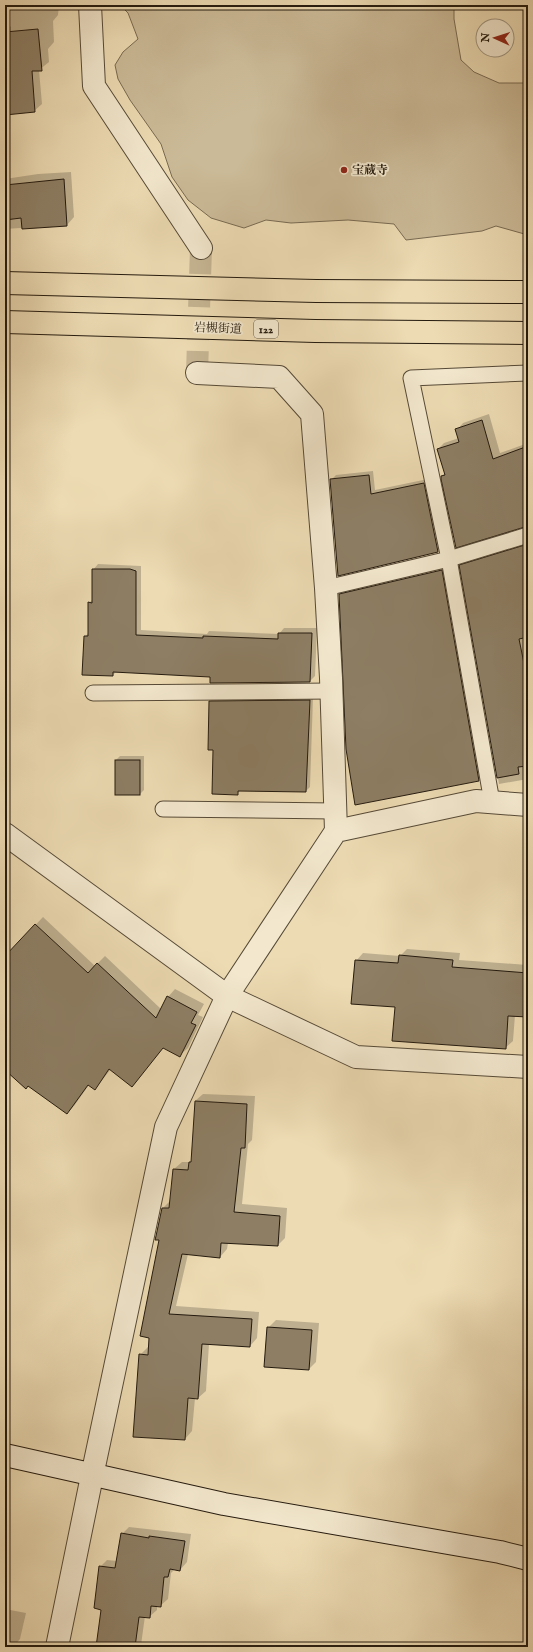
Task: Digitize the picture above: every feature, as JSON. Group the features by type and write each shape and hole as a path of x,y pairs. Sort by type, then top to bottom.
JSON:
{"highway":[{"path":"5,283 316,291 528,292"},
{"name":"岩槻街道","path":"5,322 316,331 528,333"}],"street":[{"path":"90,5 94,86 201,248"},
{"path":"57,1647 166,1127 227,996 335,821 326,588 312,414 279,377 197,373"},
{"path":"335,821 476,801 528,805"},
{"path":"5,834 227,996 356,1057 528,1067"},
{"path":"5,1455 92,1476 224,1504 500,1552 528,1559"}],"lane":[{"path":"492,802 449,559 411,378 528,373"},
{"path":"326,588 449,559 528,535"},
{"path":"93,693 331,692"},
{"path":"163,809 335,821"}],"shaded area":[{"name":"宝蔵寺","path":"120,5 387,5 393,8 404,5 454,5 454,19 461,60 474,72 499,83 528,83 528,235 496,226 482,231 406,240 394,224 348,220 291,223 266,220 244,228 211,218 188,200 172,177 161,144 130,100 118,79 115,65 123,52 138,39 128,13"}],"building":[{"path":"38,29 42,71 32,71 35,112 5,115 5,32"},
{"path":"64,179 67,226 22,229 21,218 5,220 5,185"},
{"path":"482,420 493,459 528,446 528,526 456,548 441,479 441,476 445,475 437,449 459,442 455,429"},
{"path":"369,475 371,494 424,483 438,552 338,576 330,479"},
{"path":"528,544 528,637 519,639 528,683 528,766 518,767 519,774 497,778 459,565"},
{"path":"92,569 130,569 136,571 136,635 278,639 278,633 312,633 310,682 210,683 210,677 113,672 113,676 82,675 84,636 88,636 88,602 92,603"},
{"path":"442,570 479,781 355,805 346,749 339,594"},
{"path":"310,700 306,792 238,791 238,795 212,794 213,750 208,750 209,701"},
{"path":"115,760 140,760 140,795 115,795"},
{"path":"35,924 88,973 97,963 156,1018 167,996 197,1012 191,1023 196,1025 180,1057 163,1048 132,1087 109,1069 95,1090 88,1085 67,1114 28,1086 26,1089 5,1070 5,956"},
{"path":"399,955 453,960 452,967 528,973 528,1017 508,1016 506,1049 392,1041 395,1007 351,1004 355,960 398,963"},
{"path":"195,1101 247,1104 245,1148 241,1148 234,1212 280,1216 278,1246 221,1243 220,1258 182,1254 169,1314 252,1319 250,1347 202,1344 198,1399 188,1398 185,1440 133,1437 139,1354 148,1355 149,1338 140,1336 159,1240 155,1240 162,1208 169,1208 173,1169 188,1170 189,1162 191,1162"},
{"path":"267,1327 312,1330 309,1370 264,1367"},
{"path":"121,1533 149,1538 149,1536 185,1541 180,1571 170,1569 168,1577 164,1577 161,1607 151,1606 150,1618 139,1617 135,1647 96,1647 101,1610 94,1608 99,1566 115,1568"}],"tunnel":[{"path":"197,373 201,248"}],"place":[{"name":"宝蔵寺","path":"344,170"}]}
